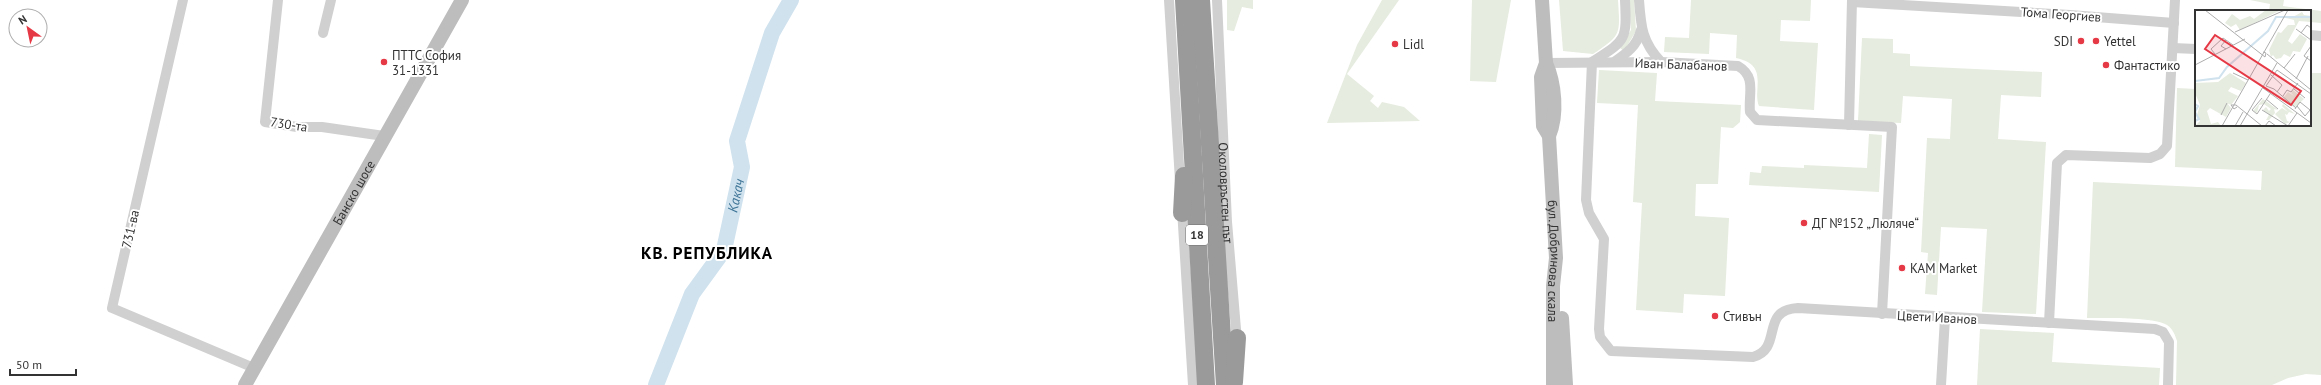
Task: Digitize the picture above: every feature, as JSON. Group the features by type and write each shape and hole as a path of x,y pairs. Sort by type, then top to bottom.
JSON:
{"highway":[{"name":"18","path":"1184,0 1206,385"},
{"name":"Околовръстен път","path":"1201,0 1225,385"},
{"path":"1182,213 1188,86"},
{"path":"1208,107 1227,222"},
{"path":"1234,385 1237,338"},
{"path":"1191,340 1198,385"}],"main road":[{"name":"Банско шосе","path":"245,385 462,0"},
{"name":"бул. Добринова скала","path":"1542,0 1546,63 1552,76 1554,125 1549,136 1556,258 1553,286 1553,385"},
{"path":"1556,258 1560,284 1566,385"}],"street":[{"name":"731-ва","path":"183,0 112,308 254,368"},
{"name":"730-та","path":"278,0 265,122 297,127 322,127 384,136"},
{"path":"323,33 331,0"},
{"path":"1169,0 1193,385"},
{"name":"Околовръстен път","path":"1217,0 1227,222 1241,385"},
{"path":"1592,62 1617,45 1623,38 1627,29 1625,0"},
{"path":"1614,62 1636,44 1641,30 1640,0"},
{"path":"2049,323 2057,163 2062,156 2070,154 2150,158 2163,152 2167,146 2176,0"},
{"path":"1849,125 1852,1"},
{"name":"Тома Георгиев","path":"1852,1 2070,14 2174,24"},
{"path":"1641,30 1652,53 1661,62"},
{"path":"2173,48 2195,49"},
{"name":"Цвети Иванов","path":"1592,62 1586,200 1589,213 1604,239 1600,337 1611,351 1685,355 1759,356 1768,347 1777,316 1790,308 2155,329 2163,332 2169,342 2168,385"},
{"name":"Иван Балабанов","path":"1546,63 1661,62 1732,65 1743,69 1750,80 1750,112 1757,120 1892,127 1882,314"},
{"path":"1941,385 1945,318"}],"shaded area":[{"path":"1227,0 1253,0 1253,9 1242,7 1234,31 1227,30"},
{"path":"1382,0 1399,0 1347,74 1374,96 1370,101 1378,108 1382,102 1404,107 1420,121 1327,123 1357,45"},
{"path":"1472,0 1511,0 1496,82 1470,81"},
{"path":"1559,0 1618,0 1619,27 1614,38 1593,54 1563,51"},
{"path":"1629,0 1634,0 1636,31 1624,51 1620,48 1631,30"},
{"path":"1691,0 1811,0 1810,21 1781,20 1780,41 1818,43 1814,110 1759,106 1757,99 1758,78 1756,72 1753,66 1746,61 1736,58 1737,35 1710,33 1709,54 1664,52 1665,37 1689,38"},
{"path":"2250,0 2284,0 2283,6 2321,11 2321,23 2311,22 2311,10 2269,10 2270,4"},
{"path":"1862,38 1893,39 1893,53 1910,54 1910,66 2042,72 2041,97 2001,95 1998,139 2046,142 2036,314 1982,312 1987,229 1941,227 1937,295 1925,294 1928,253 1921,252 1927,138 1950,139 1952,99 1903,96 1901,123 1858,121"},
{"path":"1599,70 1657,73 1655,101 1741,105 1740,122 1733,128 1721,127 1718,184 1696,184 1695,216 1729,218 1725,296 1684,294 1683,313 1636,310 1642,203 1633,202 1638,105 1597,103"},
{"path":"2311,73 2321,73 2321,375 2306,374 2288,378 2272,385 2176,385 2177,341 2175,334 2167,325 2161,322 2141,319 2087,318 2093,182 2261,190 2262,171 2175,167 2177,88 2195,89 2195,126 2311,126"},
{"path":"1869,134 1882,135 1879,192 1749,185 1750,172 1761,173 1762,166 1804,168 1804,165 1867,168"},
{"path":"1980,329 2054,333 2052,362 2160,368 2159,385 1977,385"}],"waterway":[{"name":"Какач","path":"656,385 692,294 724,250 742,167 737,141 772,33 791,0"}],"place":[{"name":"SDI","path":"2081,41"},
{"name":"Yettel","path":"2096,41"},
{"name":"Lidl","path":"1395,44"},
{"name":"ПТТС София 31-1331","path":"384,62"},
{"name":"Фантастико","path":"2106,65"},
{"name":"ДГ №152 „Люляче“","path":"1804,223"},
{"name":"KAM Market","path":"1902,268"},
{"name":"Стивън","path":"1715,316"}],"district":[{"name":"КВ. РЕПУБЛИКА","path":"707,253"}]}
